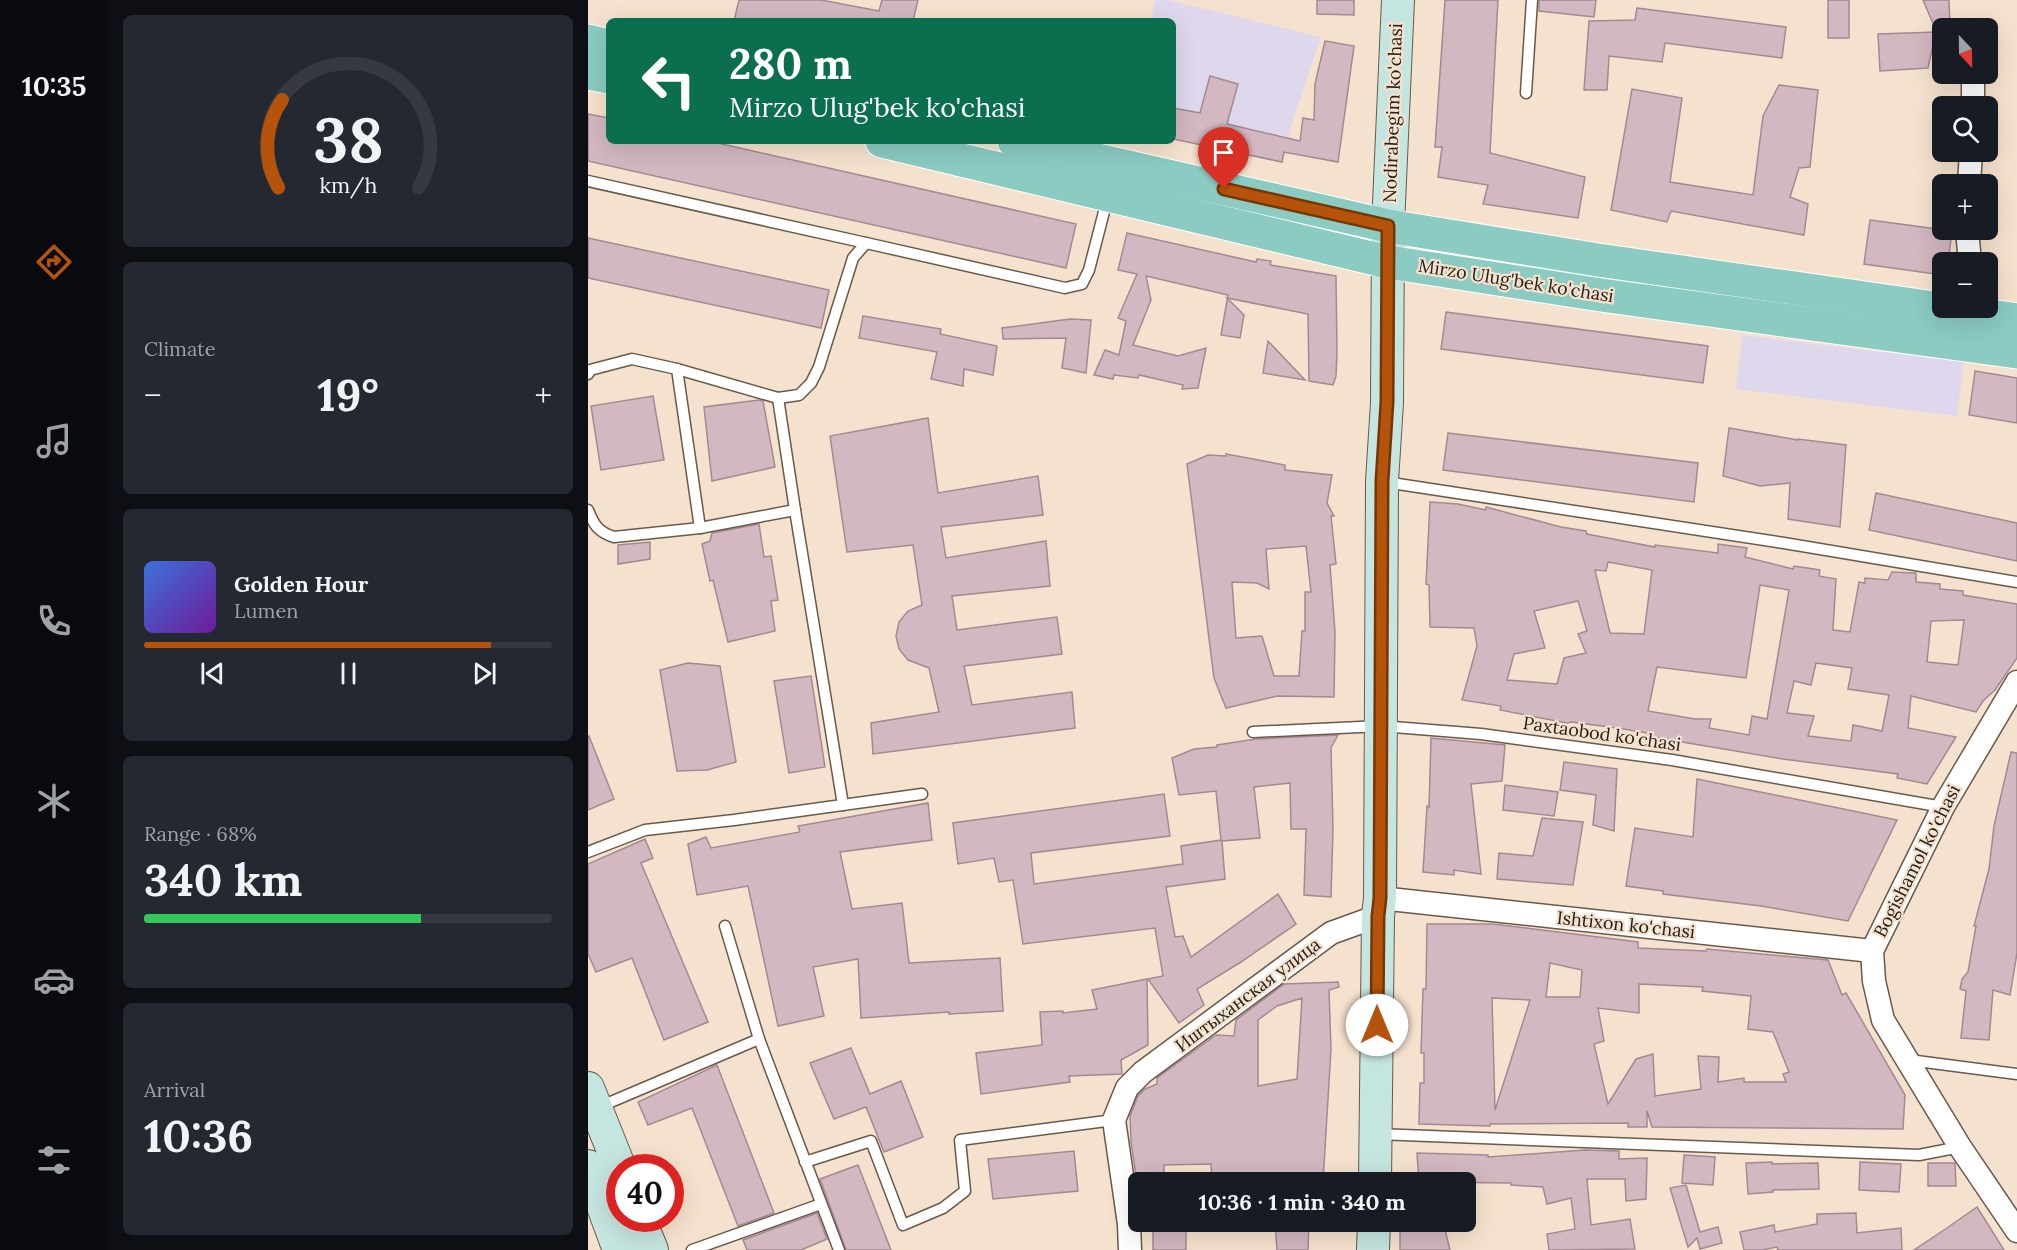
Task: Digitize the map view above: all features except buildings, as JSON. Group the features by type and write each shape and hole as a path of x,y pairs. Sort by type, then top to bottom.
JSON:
{"main road":[{"path":"588,41 606,45"},
{"path":"588,73 606,76"},
{"name":"Mirzo Ulug'bek ko'chasi","path":"895,144 1388,262 1623,298 2017,352"},
{"name":"Mirzo Ulug'bek ko'chasi","path":"1027,144 1388,226 1598,260 1932,305"},
{"name":"Mirzo Ulug'bek ko'chasi","path":"1998,316 2017,320"}],"street":[{"name":"Nodirabegim ko'chasi","path":"1375,1172 1382,481 1387,402 1388,226 1398,0"},
{"name":"Bogishamol ko'chasi","path":"2017,682 1943,807 1872,951 1874,981 1883,1020 1905,1060 1960,1147 2017,1231"},
{"name":"Ishtixon ko'chasi","path":"1379,907 1872,951"},
{"name":"Иштыханская улица","path":"1114,1120 1127,1088 1152,1065 1331,933 1379,907"},
{"path":"592,1098 614,1154"},
{"path":"1114,1120 1129,1224 1130,1250"},
{"path":"588,1166 619,1250"},
{"path":"645,1232 652,1250"},
{"path":"1373,1250 1374,1232"}],"lane":[{"path":"1526,93 1532,0"},
{"path":"588,181 1065,288 1082,284 1089,270 1108,194"},
{"path":"588,374 590,370 632,359 778,398 799,395 811,383 819,367 853,258 866,243"},
{"path":"676,369 700,528"},
{"path":"778,398 843,805"},
{"path":"1382,481 1773,541 2017,582"},
{"path":"588,510 601,533 614,537 700,528 795,510"},
{"name":"Paxtaobod ko'chasi","path":"1254,732 1381,726 1481,734 1661,759 1943,807"},
{"path":"588,852 645,830 922,794"},
{"path":"725,926 759,1039 839,1250"},
{"path":"592,1098 759,1039"},
{"path":"1905,1060 2017,1074"},
{"path":"805,1162 871,1141 903,1225 943,1208 965,1191 960,1140 1114,1120"},
{"path":"1377,1134 1919,1155 1960,1147"},
{"path":"692,1250 821,1204"}],"shaded area":[{"path":"1155,0 1168,0 1321,37 1291,126 1282,162 1176,140 1176,18 1152,18"},
{"path":"1742,335 1964,362 1957,416 1736,389"}],"route":[{"path":"1224,189 1388,226 1387,402 1382,481 1380,898 1377,1025"}]}
